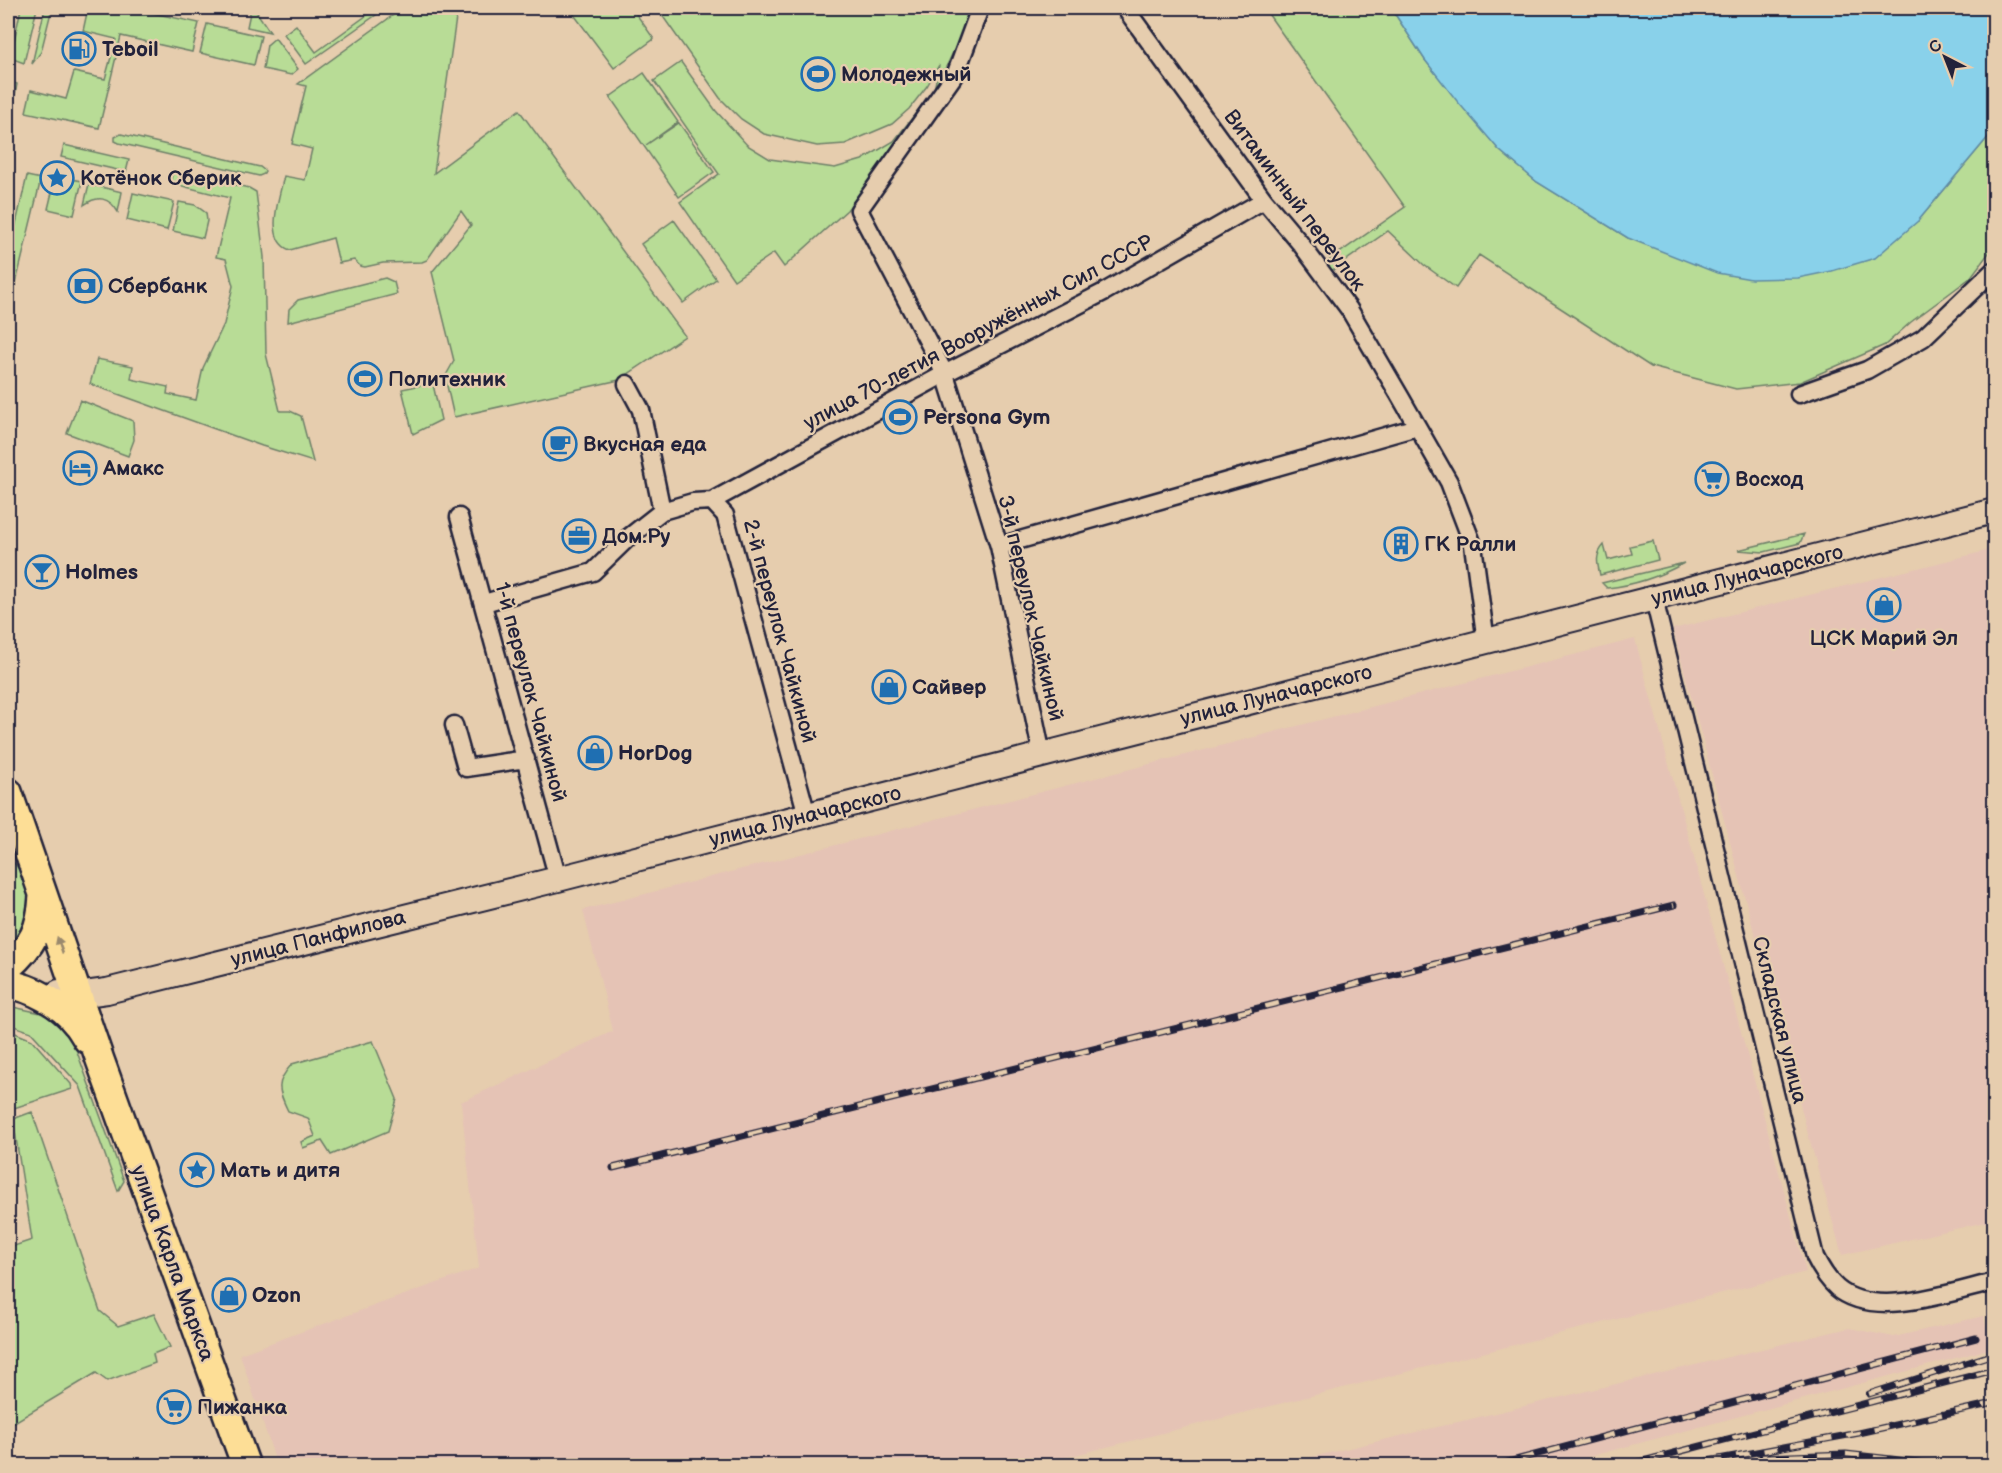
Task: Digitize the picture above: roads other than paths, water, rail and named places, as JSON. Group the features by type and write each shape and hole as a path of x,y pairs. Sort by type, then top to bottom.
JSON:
{"main road":[{"name":"улица Луначарского","path":"558,879 1995,512"},
{"path":"8,792 17,841"},
{"name":"улица Карла Маркса","path":"17,841 43,895 246,1466"},
{"name":"улица Панфилова","path":"11,979 77,995 107,991 558,879"},
{"path":"11,979 42,918 43,895"},
{"name":"улица Карла Маркса","path":"11,979 57,1005 76,1022 100,1060"}],"street":[{"name":"3-й переулок Чайкиной","path":"980,8 956,73 858,210 945,374 999,546 1042,755"},
{"name":"Витаминный переулок","path":"1125,8 1264,200 1300,243 1349,309 1449,482 1473,545 1486,642"},
{"name":"улица 70-летия Вооружённых Сил СССР","path":"712,501 945,374 1104,292 1264,200"},
{"path":"1799,394 1866,370 1923,338 1995,270"},
{"path":"627,384 641,410 662,511"},
{"path":"999,546 1417,427"},
{"path":"484,603 593,572 629,537 662,511 693,502 712,501"},
{"name":"2-й переулок Чайкиной","path":"712,501 725,515 807,815"},
{"name":"1-й переулок Чайкиной","path":"459,517 558,879"},
{"name":"Складская улица","path":"1654,599 1815,1257 1826,1276 1838,1289 1876,1304 1896,1304 1995,1282"},
{"path":"454,725 466,768 526,759"}],"water":[{"path":"1391,8 1994,8 1994,130 1918,221 1875,258 1798,278 1751,279 1717,273 1628,238 1537,182 1499,150 1457,101 1425,60"}],"railway":[{"path":"613,1168 1674,905"},
{"path":"1493,1466 1976,1338"},
{"path":"1869,1394 1994,1354"},
{"path":"1624,1466 1994,1370"},
{"path":"1681,1466 1859,1433 1994,1403"},
{"path":"1762,1457 1846,1454 1954,1466"}],"place":[{"name":"Teboil","path":"79,49"},
{"name":"Молодежный","path":"818,74"},
{"name":"Котёнок Сберик","path":"57,178"},
{"name":"Сбербанк","path":"85,286"},
{"name":"Политехник","path":"365,379"},
{"name":"Persona Gym","path":"900,417"},
{"name":"Вкусная еда","path":"560,444"},
{"name":"Амакс","path":"80,468"},
{"name":"Восход","path":"1712,479"},
{"name":"Дом.Ру","path":"579,536"},
{"name":"ГК Ралли","path":"1401,544"},
{"name":"Holmes","path":"42,572"},
{"name":"ЦСК Марий Эл","path":"1884,605"},
{"name":"Сайвер","path":"889,687"},
{"name":"HorDog","path":"595,753"},
{"name":"Мать и дитя","path":"197,1170"},
{"name":"Ozon","path":"229,1295"},
{"name":"Пижанка","path":"174,1407"}]}
